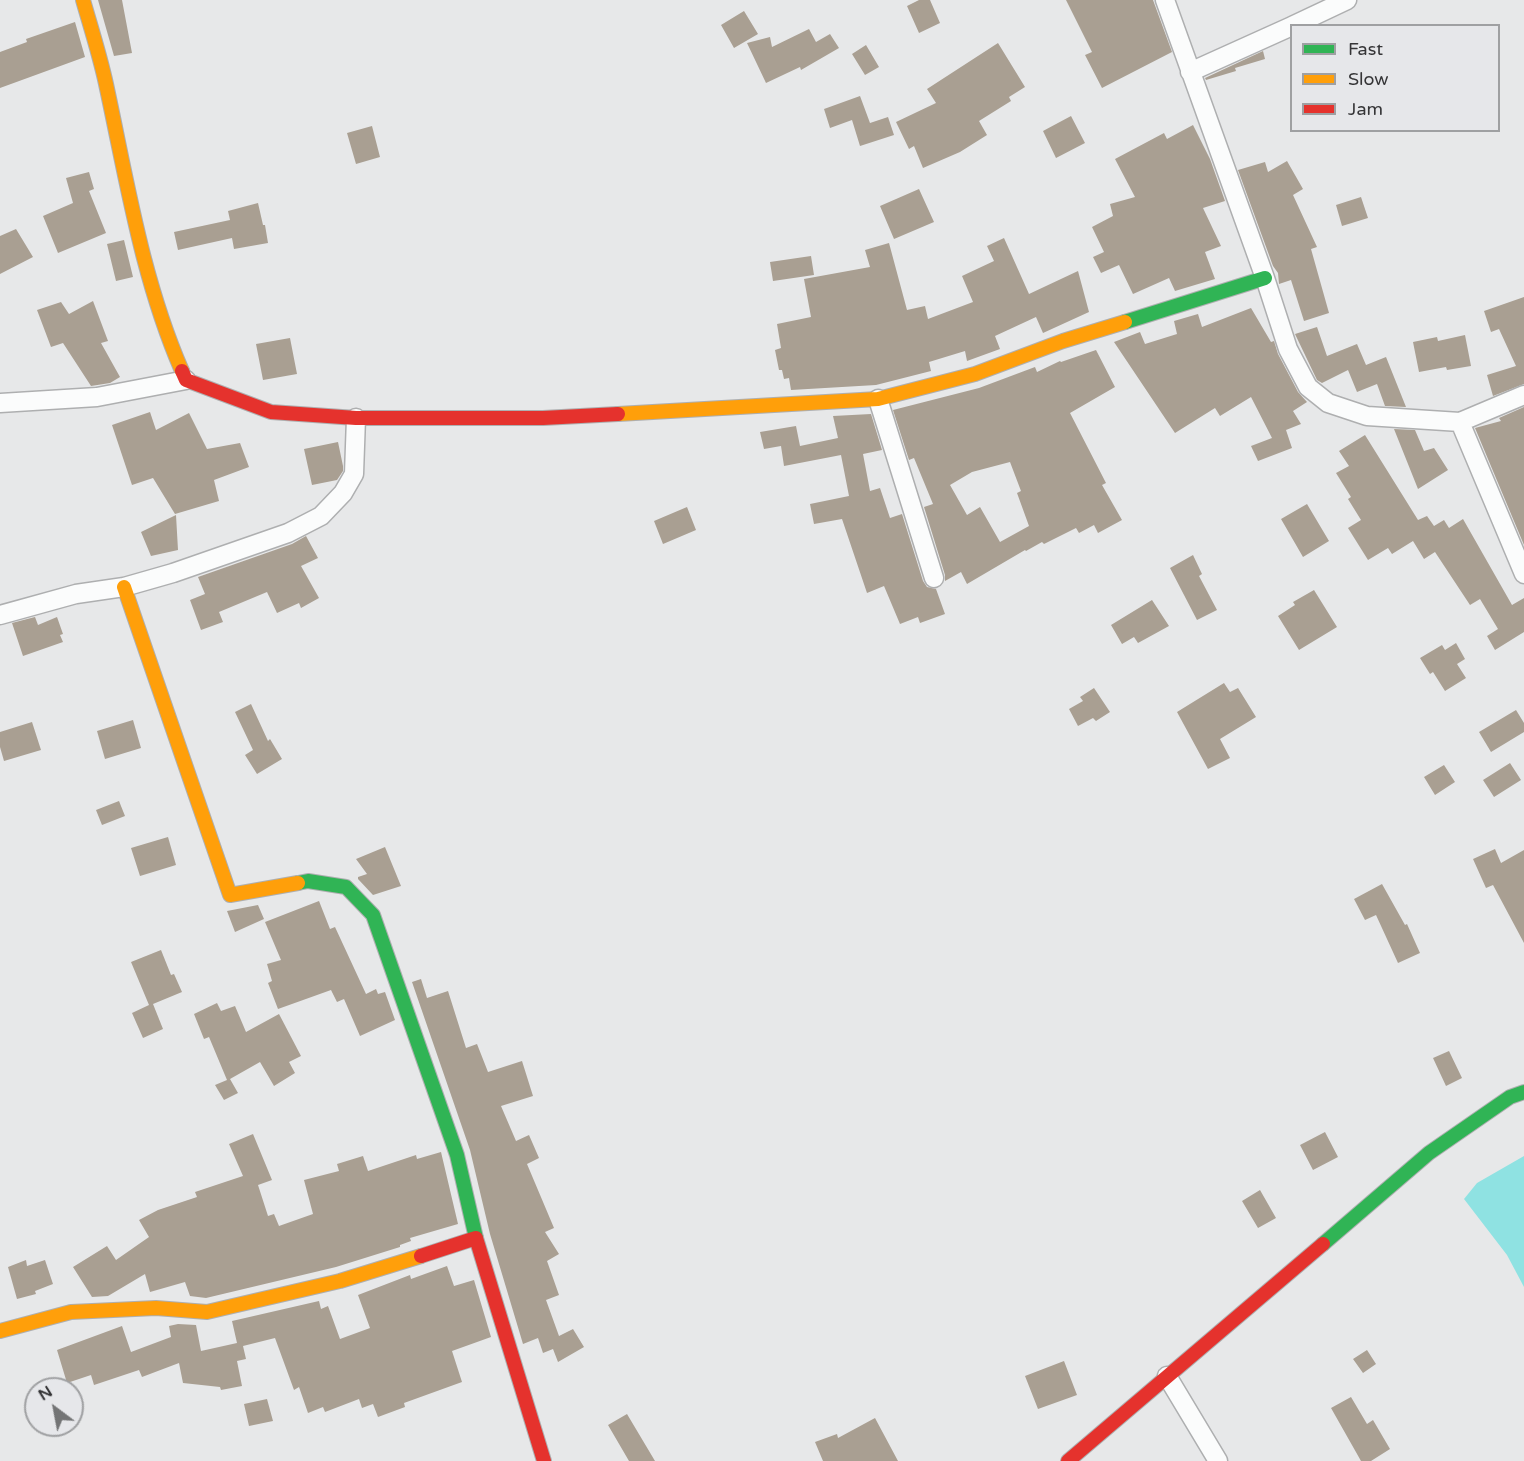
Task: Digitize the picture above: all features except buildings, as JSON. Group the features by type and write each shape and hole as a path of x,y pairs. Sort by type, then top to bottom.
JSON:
{"street":[{"path":"83,0 106,81 146,274 170,348 186,380"},
{"path":"1165,0 1293,359 1308,387 1328,403 1367,416 1460,422 1524,395"},
{"path":"1296,24 1347,0"},
{"path":"1190,72 1290,27"},
{"path":"0,403 97,397 186,380 271,412 356,417 543,418 878,399 975,374 1063,341 1265,278"},
{"path":"878,399 934,578"},
{"path":"0,615 76,594 124,587 173,573 288,533 321,516 343,493 354,474 356,417"},
{"path":"1460,422 1524,574"},
{"path":"124,587 230,895 308,881 346,887 374,915 457,1155 476,1238 544,1461"},
{"path":"1068,1461 1429,1153 1510,1097 1524,1092"},
{"path":"0,1331 71,1312 156,1308 207,1312 340,1281 476,1238"},
{"path":"1167,1376 1218,1461"}],"water":[{"path":"1524,1156 1524,1287 1507,1255 1464,1199 1477,1183"}],"traffic: fast":[{"path":"1125,322 1265,278"},
{"path":"298,883 308,881 346,887 373,915 457,1155 476,1238"},
{"path":"1323,1244 1429,1153 1510,1097 1524,1092"}],"traffic: slow":[{"path":"83,0 104,74 146,265 156,301 182,371"},
{"path":"618,414 878,399 975,374 1063,341 1125,322"},
{"path":"124,587 230,895 298,883"},
{"path":"0,1331 71,1312 156,1308 207,1312 340,1281 421,1256"}],"traffic: jam":[{"path":"182,371 186,380 271,412 356,418 543,418 618,414"},
{"path":"421,1256 476,1238 544,1461"},
{"path":"1068,1461 1323,1244"}]}
